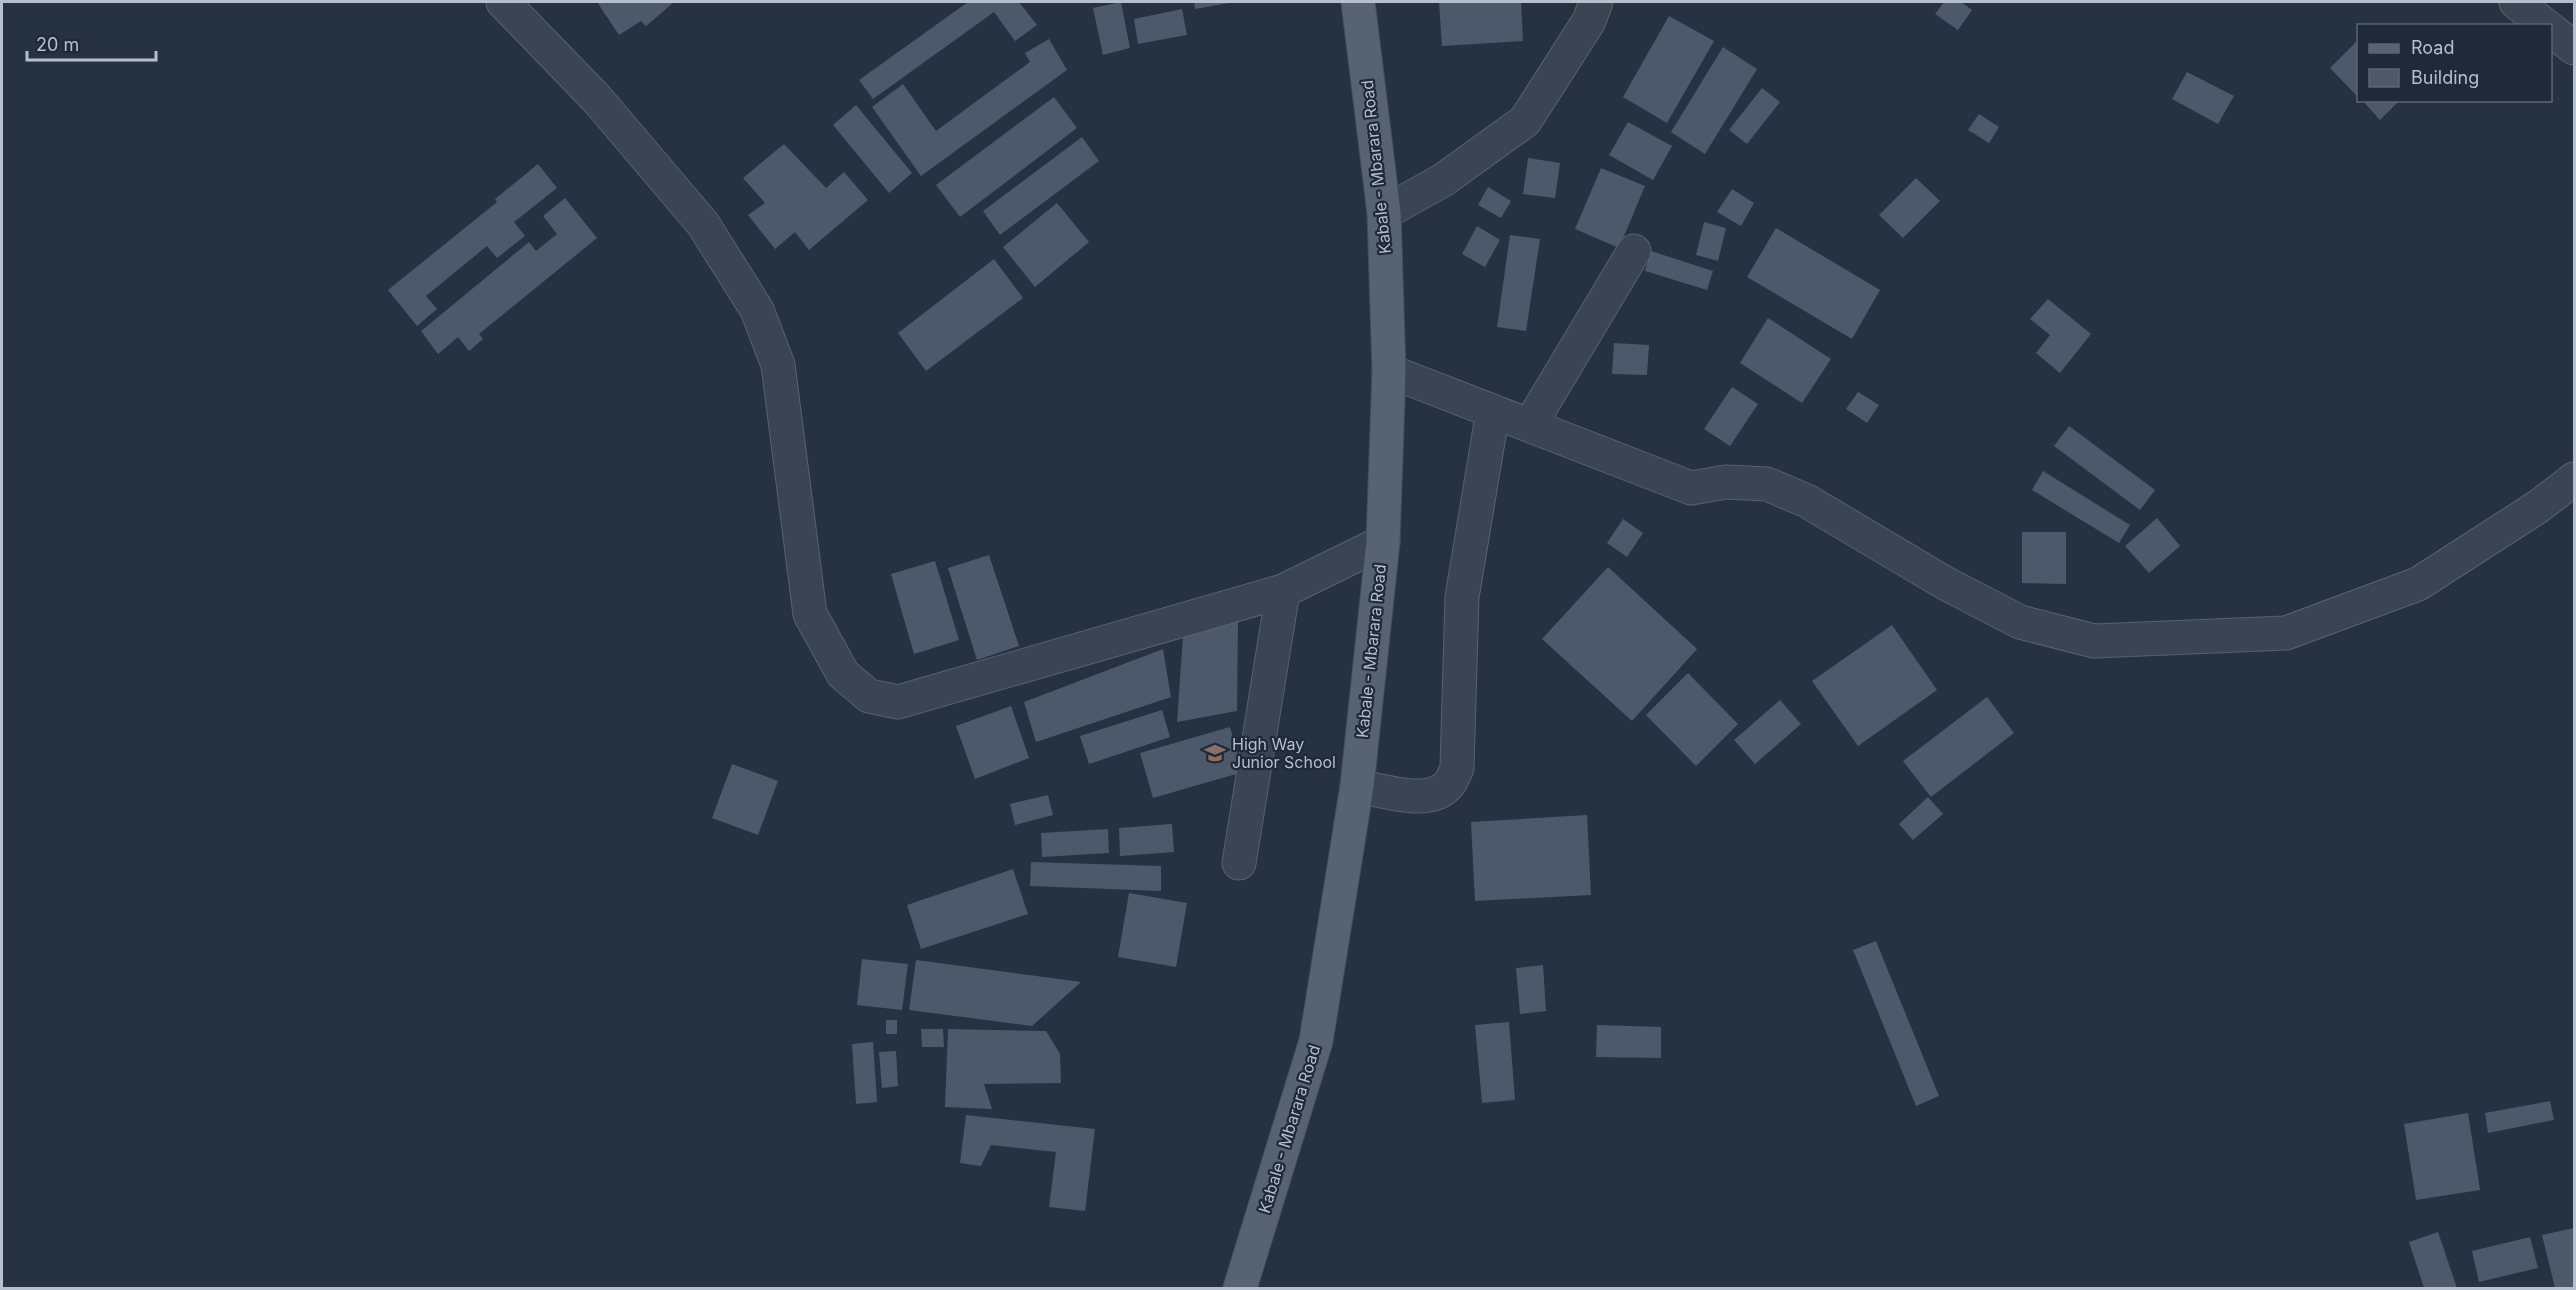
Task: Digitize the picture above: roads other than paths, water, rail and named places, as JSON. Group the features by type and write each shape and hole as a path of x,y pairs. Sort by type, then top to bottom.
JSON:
{"main road":[{"name":"Kabale - Mbarara Road","path":"1240,1288 1316,1041 1357,786 1383,542 1389,371 1384,213 1358,2"}],"street":[{"path":"503,2 597,99 703,224 757,310 778,365 810,614 843,674 869,696 898,702 1283,591 1383,542"},
{"path":"1384,213 1443,180 1525,121 1589,21 1596,2"},
{"path":"2516,2 2544,24"},
{"path":"2552,31 2574,48"},
{"path":"1530,425 1634,251"},
{"path":"1389,371 1691,488 1726,482 1767,484 1807,501 1945,584 2020,622 2094,641 2286,633 2418,584 2539,506 2574,479"},
{"path":"1357,786 1434,795 1449,785 1457,768 1462,597 1493,411"},
{"path":"1239,863 1283,591"}],"place":[{"name":"High Way Junior School","path":"1215,753"}]}
